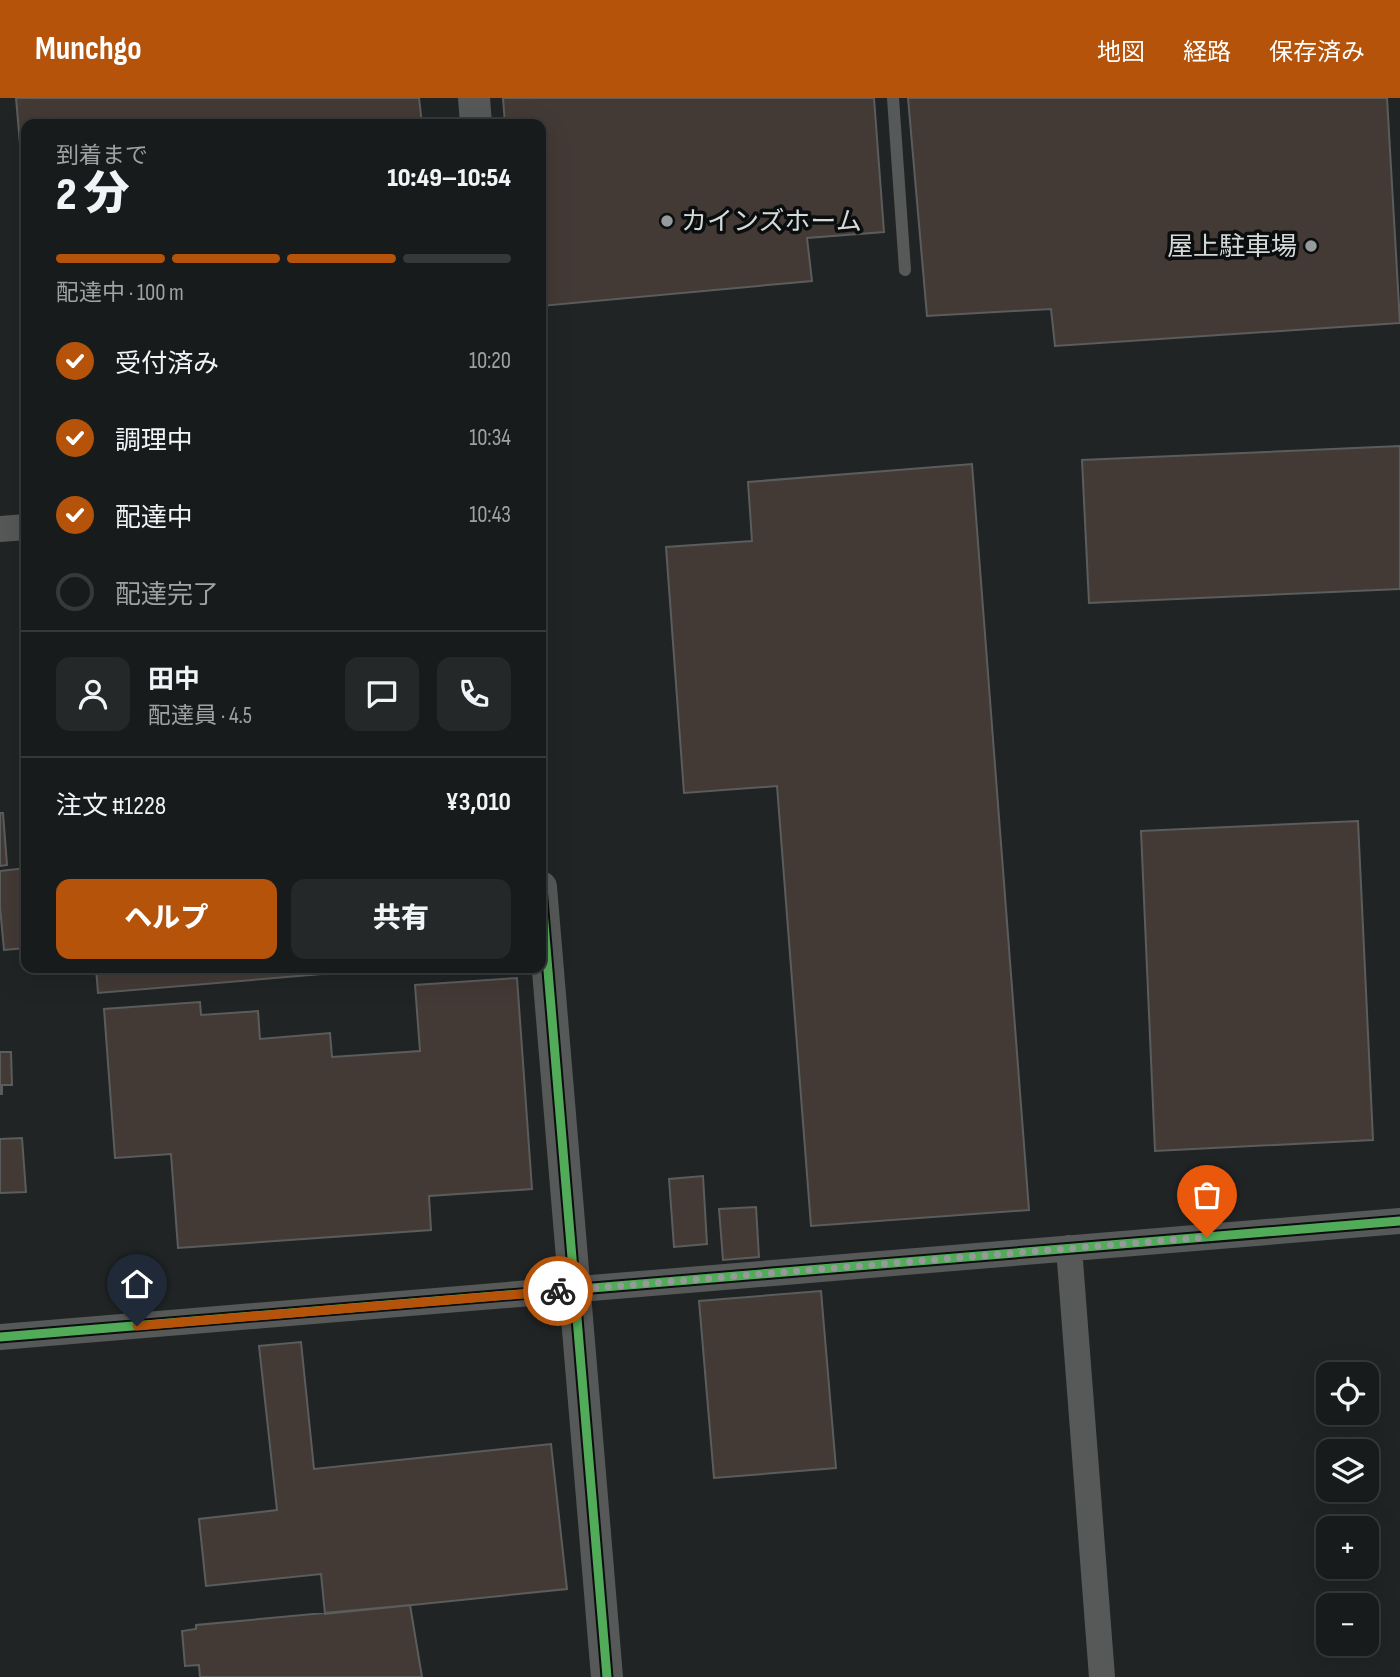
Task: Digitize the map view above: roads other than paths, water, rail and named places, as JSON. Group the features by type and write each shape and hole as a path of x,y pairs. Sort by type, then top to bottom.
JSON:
{"street":[{"path":"474,98 476,119"},
{"path":"0,529 21,527"},
{"path":"546,945 607,1677"},
{"path":"0,1337 1400,1220"},
{"path":"1069,1248 1102,1677"}],"lane":[{"path":"893,98 905,270"}],"place":[{"name":"カインズホーム","path":"667,221"},
{"name":"屋上駐車場","path":"1311,246"}]}
